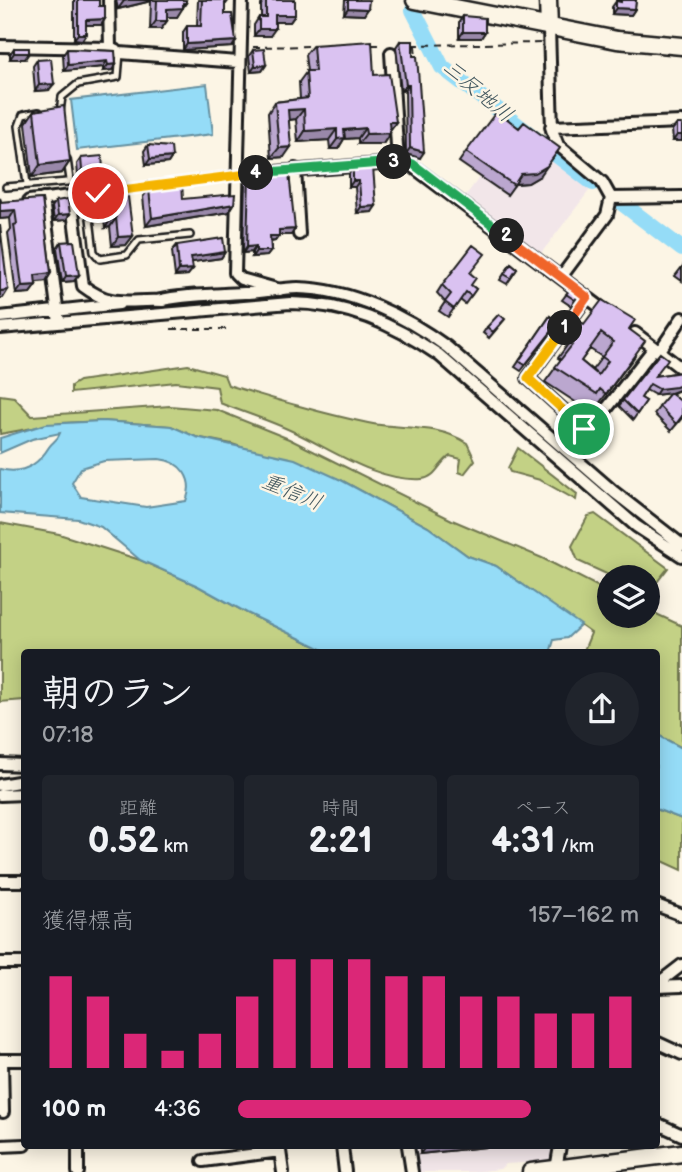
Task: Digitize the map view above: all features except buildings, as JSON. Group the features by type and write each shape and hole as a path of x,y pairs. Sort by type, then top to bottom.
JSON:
{"main road":[{"path":"415,0 549,36 682,46"},
{"path":"548,0 549,36"},
{"path":"531,1172 682,1153"}],"street":[{"path":"109,0 115,51"},
{"path":"242,0 235,174 235,273 242,279 378,319 405,331 439,355 636,526 682,556"},
{"path":"549,36 551,127 558,145 602,182 611,198 607,215 561,277"},
{"path":"0,46 115,51 238,62"},
{"path":"391,49 398,161"},
{"path":"551,127 682,122"},
{"path":"235,174 398,161 413,164 682,369"},
{"path":"295,169 299,234"},
{"path":"12,202 71,196 83,286 97,297 123,304"},
{"path":"611,198 682,197"},
{"path":"43,199 59,317"},
{"path":"0,328 123,304 182,296 303,288 353,299 393,313 423,329 614,492 682,545"},
{"path":"587,297 528,378 584,429 593,426 682,318"},
{"path":"157,301 192,304 203,309"},
{"path":"0,317 59,317 319,303"},
{"path":"0,764 21,765"},
{"path":"0,785 21,782"},
{"path":"0,795 21,794"},
{"path":"0,881 21,881"},
{"path":"660,907 682,915"},
{"path":"0,963 21,963"},
{"path":"660,983 682,965"},
{"path":"660,986 682,986"},
{"path":"660,1044 682,1054"},
{"path":"3,1112 1,1060 21,1060"},
{"path":"660,1125 682,1135"},
{"path":"0,1146 21,1145"},
{"path":"78,1149 78,1172"},
{"path":"342,1149 345,1172"},
{"path":"408,1149 412,1172"},
{"path":"556,1169 559,1149"},
{"path":"203,1161 280,1151 283,1172"},
{"path":"218,1159 219,1172"}],"lane":[{"path":"61,121 59,109 62,97 78,85 118,77 115,51"},
{"path":"27,184 20,120 30,113 59,109"},
{"path":"65,145 70,180"},
{"path":"190,235 139,240 127,255 100,259 94,252 88,201 92,194 235,174"},
{"path":"6,187 92,180 97,184 98,193"}],"path":[{"path":"403,45 549,36"},
{"path":"415,45 416,58"},
{"path":"239,47 322,46"},
{"path":"363,46 391,49"},
{"path":"171,329 226,329"}],"shaded area":[{"path":"516,129 592,187 539,256 463,199"},
{"path":"412,1149 555,1149 551,1161 505,1164 500,1169 474,1172 417,1172"}],"green space":[{"path":"188,365 224,375 228,385 315,410 368,423 443,432 467,443 475,460 464,474 459,472 461,459 450,456 427,478 406,479 373,471 278,425 220,403 217,387 176,382 71,393 71,386 79,381"},
{"path":"0,395 14,397 32,416 170,406 217,410 289,439 452,520 542,558 597,586 597,628 660,628 660,616 682,626 682,748 660,736 660,649 585,649 591,633 496,566 468,556 428,527 341,480 232,444 196,437 171,426 103,421 60,423 0,434"},
{"path":"518,448 577,494 576,500 540,480 510,472 508,468"},
{"path":"595,514 668,568 660,578 660,565 597,565 597,570 578,561 572,546 588,516"},
{"path":"0,523 59,534 140,560 198,586 322,649 21,649 21,700 0,702"},
{"path":"660,811 682,819 682,870 660,860"}],"water":[{"path":"207,84 213,134 77,150 71,100"},
{"name":"重信川","path":"103,421 171,426 196,437 295,459 341,480 428,527 468,556 496,566 581,625 567,638 554,640 551,649 322,649 198,586 140,560 101,527 78,519 0,513 0,469 16,471 29,467 40,459 60,433 32,439 0,453 0,438 46,424","holes":["159,459 174,463 184,472 189,485 186,501 146,507 81,497 72,483 81,468 104,461"]},
{"path":"660,736 682,748 682,819 660,811"}],"waterway":[{"name":"三反地川","path":"413,10 442,67 593,183"},
{"name":"三反地川","path":"623,204 682,249"}],"route":[{"path":"98,193 235,174 398,161 413,164 587,297 528,378 584,429"}]}
